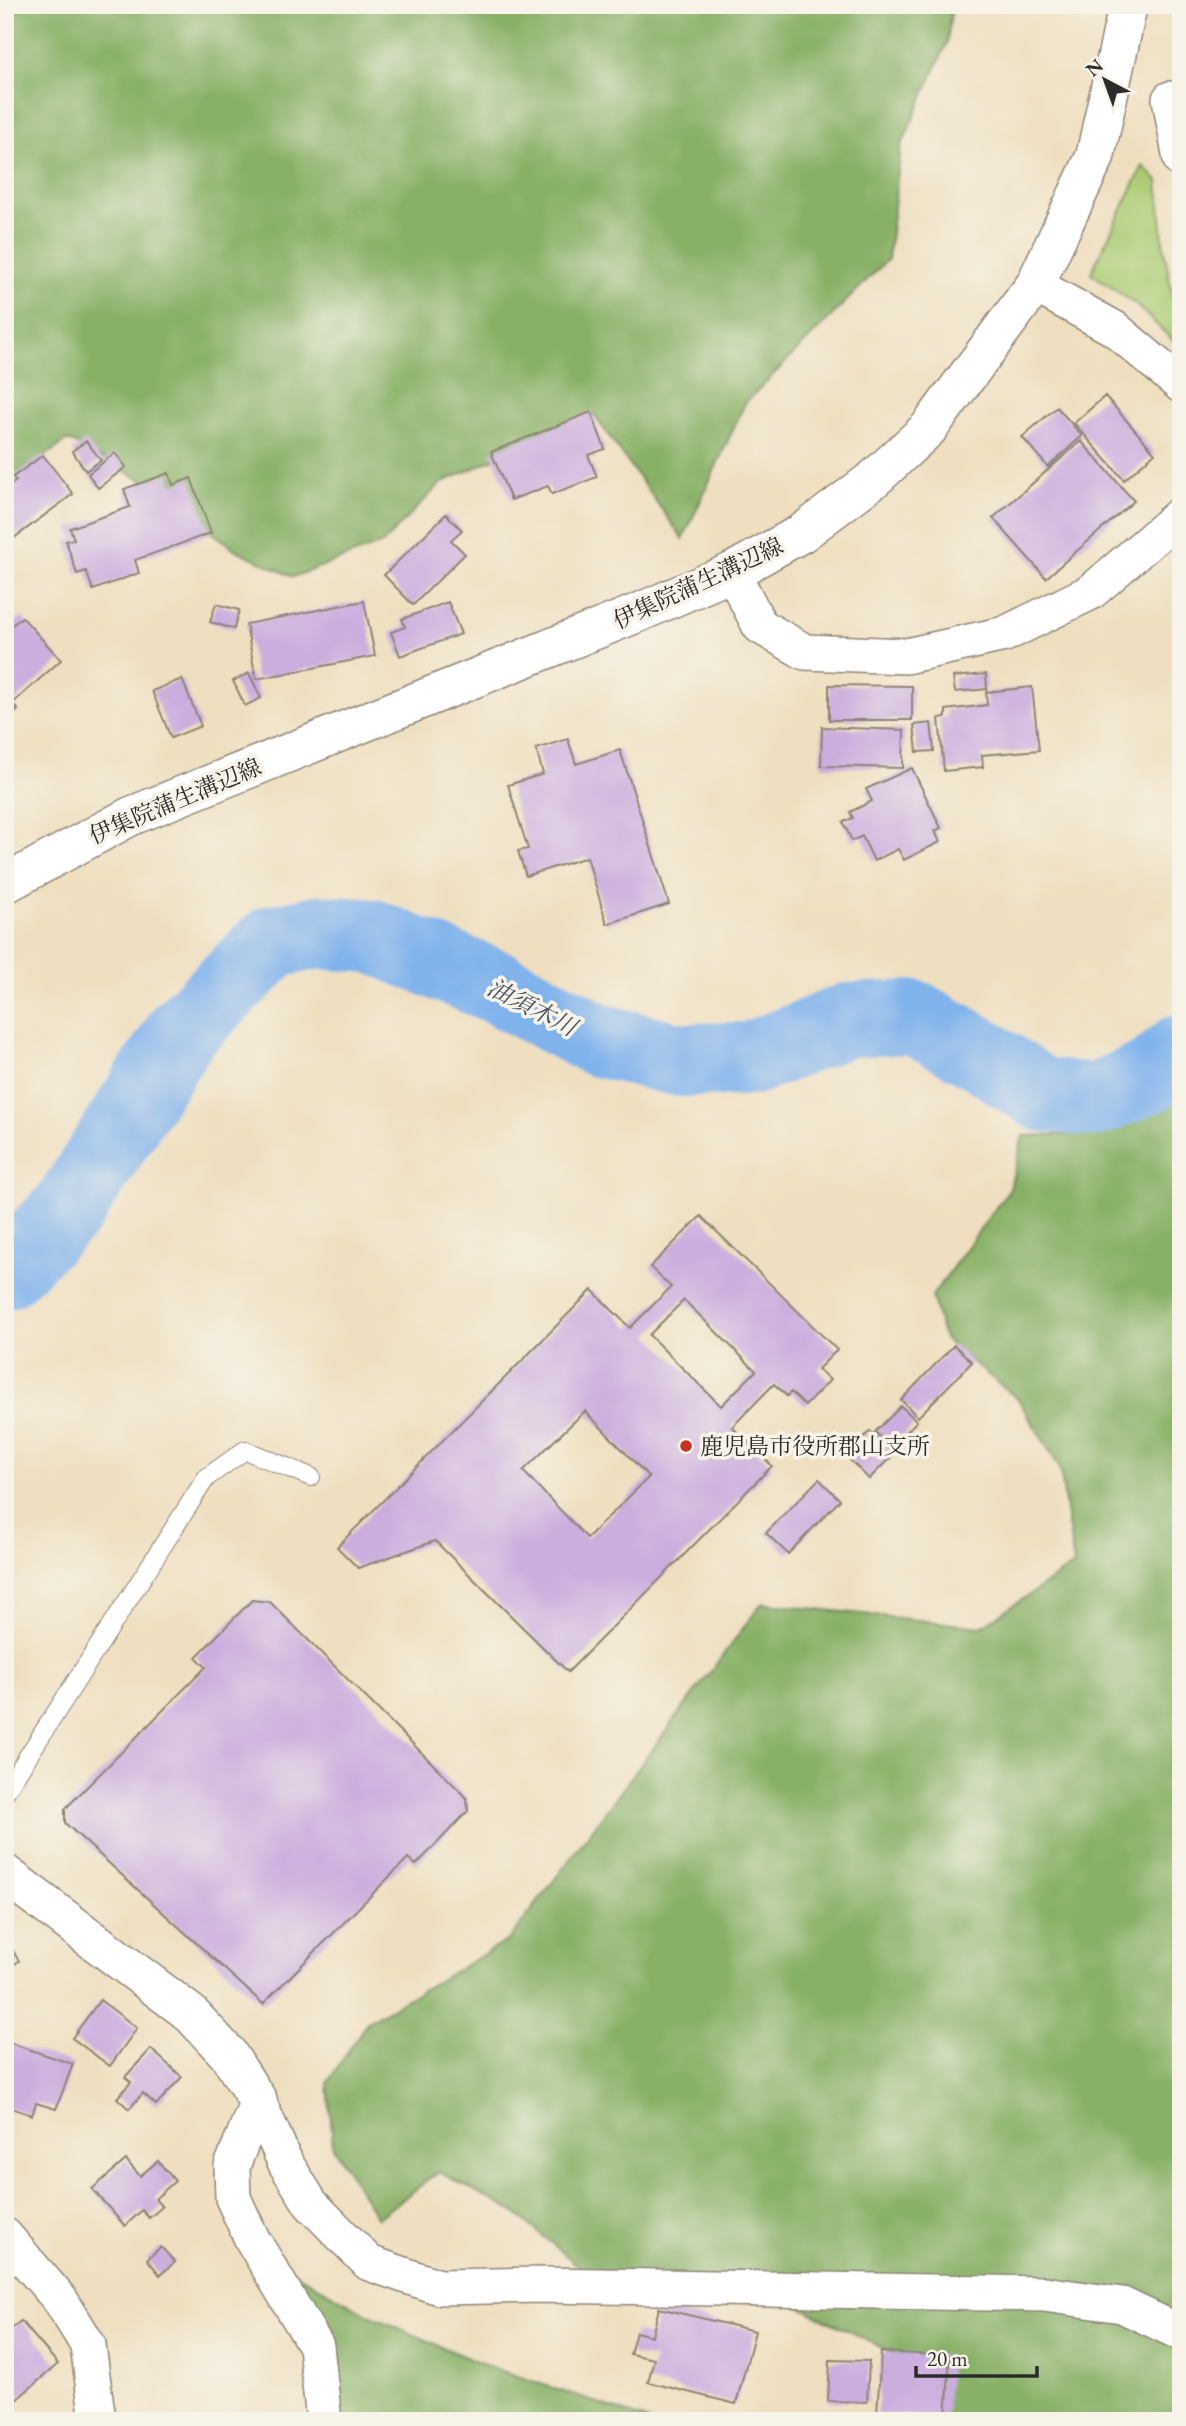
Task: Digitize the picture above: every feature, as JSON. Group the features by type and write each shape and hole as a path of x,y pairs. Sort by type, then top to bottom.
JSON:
{"main road":[{"name":"伊集院蒲生溝辺線","path":"5,884 131,816 628,617 732,572 802,534 875,478 928,429 1035,285 1095,156 1128,5"},
{"path":"5,1874 190,2013 228,2054 258,2101"}],"street":[{"path":"1170,99 1181,160"},
{"path":"1035,285 1115,329 1181,384"},
{"path":"732,572 760,626 805,652 906,656 1005,634 1091,592 1181,514"},
{"path":"258,2101 286,2164 311,2204 369,2263 439,2287 544,2285 1044,2294 1122,2305 1181,2333"},
{"path":"258,2101 232,2166 233,2198 252,2239 316,2346 324,2421"},
{"path":"5,2236 61,2301 88,2345 98,2421"}],"lane":[{"path":"5,1792 206,1478 244,1450 311,1477"}],"green space":[{"path":"5,5 952,5 947,43 901,146 888,259 745,403 683,539 593,414 441,483 382,544 293,577 236,550 140,479 68,440 5,484"},
{"path":"1143,166 1158,181 1163,242 1181,348 1135,304 1091,273"},
{"path":"1181,1090 1181,2421 943,2421 923,2368 750,2282 593,2278 513,2211 439,2172 377,2218 333,2147 328,2082 367,2022 510,1939 762,1603 981,1627 1074,1565 1060,1468 1018,1399 944,1339 932,1296 1010,1188 1023,1136 1094,1133"},
{"path":"281,2265 367,2314 479,2363 649,2421 338,2421"}],"building":[{"path":"1105,396 1155,453 1124,480 1074,423"},
{"path":"1057,407 1082,436 1048,467 1022,437"},
{"path":"591,412 605,449 588,455 597,477 552,494 548,486 511,500 491,452"},
{"path":"86,441 101,460 86,471 72,451"},
{"path":"1081,441 1134,501 1046,578 993,518"},
{"path":"115,453 126,467 98,488 88,474"},
{"path":"43,455 73,494 14,538 5,526 5,489 16,481 13,477"},
{"path":"169,473 173,485 191,478 211,533 135,560 139,573 93,590 86,571 77,574 66,541 74,539 70,528 130,507 124,489"},
{"path":"446,514 462,530 451,540 465,554 413,605 384,575"},
{"path":"364,601 375,656 256,679 246,624"},
{"path":"448,602 461,634 400,656 391,632 405,627 402,619"},
{"path":"216,604 239,610 234,629 210,622"},
{"path":"22,617 61,660 14,702 5,692 5,631"},
{"path":"249,673 261,698 245,706 233,681"},
{"path":"986,674 987,689 955,692 953,677"},
{"path":"182,679 201,726 171,738 152,691"},
{"path":"829,685 912,686 912,720 829,720"},
{"path":"1032,687 1039,750 982,755 983,767 944,771 939,718 946,717 946,710 987,705 986,692"},
{"path":"5,697 18,710 5,722"},
{"path":"931,723 934,751 917,752 914,725"},
{"path":"822,727 904,730 903,768 821,766"},
{"path":"568,739 576,764 620,750 669,904 607,924 587,857 526,876 518,851 528,849 508,785 543,774 536,749"},
{"path":"912,768 941,828 935,831 940,842 904,860 898,849 874,861 862,836 852,841 843,822 853,818 850,812 872,801 866,789"},
{"name":"鹿児島市役所郡山支所","path":"701,1216 837,1350 818,1369 830,1380 805,1406 791,1392 787,1396 774,1384 732,1427 772,1466 568,1672 435,1541 358,1568 337,1547 592,1290 630,1328 671,1287 650,1267","holes":["684,1300 756,1371 721,1406 649,1335","585,1411 649,1477 587,1538 523,1471"]},
{"path":"954,1345 972,1362 918,1417 901,1400"},
{"path":"901,1406 917,1421 891,1447 875,1432"},
{"path":"870,1431 894,1454 869,1479 846,1456"},
{"path":"819,1479 840,1500 788,1554 766,1533"},
{"path":"252,1600 270,1602 467,1798 468,1811 416,1865 408,1858 263,2004 65,1823 65,1809 206,1667 196,1657"},
{"path":"5,1938 19,1961 5,1970"},
{"path":"100,2000 137,2028 110,2066 72,2038"},
{"path":"7,2042 73,2064 56,2109 36,2103 32,2115 5,2106"},
{"path":"151,2049 182,2077 156,2105 143,2093 129,2109 117,2098 131,2082 125,2077"},
{"path":"126,2160 140,2176 158,2161 175,2181 155,2199 162,2207 149,2218 142,2210 125,2226 92,2189"},
{"path":"161,2247 175,2262 160,2275 147,2259"},
{"path":"659,2308 755,2331 736,2404 648,2382 654,2359 630,2354 636,2332 652,2336"},
{"path":"21,2321 58,2364 16,2400 5,2387 5,2334"},
{"path":"881,2352 950,2356 946,2418 877,2414"},
{"path":"830,2360 869,2361 867,2402 828,2401"}],"waterway":[{"name":"油須木川","path":"5,1272 68,1210 183,1030 273,942 318,932 372,936 497,987 598,1040 681,1060 750,1059 847,1020 914,1017 981,1054 1043,1095 1096,1100 1154,1074 1181,1051"}],"place":[{"name":"鹿児島市役所郡山支所","path":"686,1446"}]}
